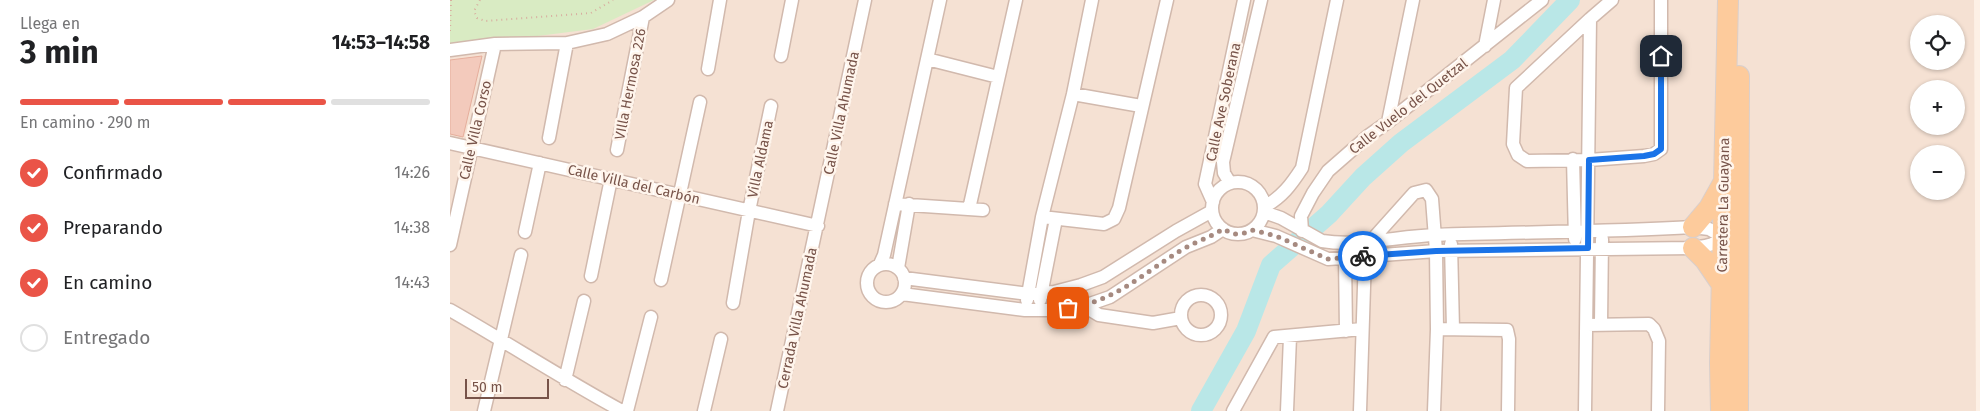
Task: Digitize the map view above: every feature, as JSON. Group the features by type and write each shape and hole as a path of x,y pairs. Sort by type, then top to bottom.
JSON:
{"main road":[{"name":"Carretera La Guayana","path":"1721,411 1728,0"},
{"name":"Carretera La Guayana","path":"1738,411 1739,0"},
{"path":"1739,124 1734,141 1729,230 1723,237 1730,245 1734,357 1739,373"},
{"path":"1693,227 1709,208 1724,181"},
{"path":"1693,248 1705,260 1722,285"}],"street":[{"path":"450,50 495,44 567,43 607,34 643,18 668,0"},
{"path":"708,69 720,0"},
{"path":"781,56 792,0"},
{"name":"Calle Villa Ahumada","path":"818,226 865,0"},
{"path":"880,264 940,0"},
{"path":"968,209 1016,0"},
{"path":"1039,311 1035,294 1042,217 1072,94 1092,0"},
{"path":"1042,217 1104,224 1114,219 1119,208 1167,0"},
{"name":"Calle Ave Soberana","path":"1213,206 1205,184 1244,0"},
{"name":"Calle Ave Soberana","path":"1230,184 1224,173 1223,162 1260,0"},
{"path":"1264,209 1278,200 1290,187 1302,168 1338,0"},
{"path":"1388,122 1413,0"},
{"path":"1485,46 1494,0"},
{"name":"Calle Vuelo del Quetzal","path":"1302,231 1301,216 1313,193 1328,171 1368,136 1542,0"},
{"path":"1612,0 1590,18 1516,88 1513,144 1518,155 1527,160 1589,160 1644,156 1654,154 1661,149 1661,0"},
{"name":"VIlla Hermosa 226","path":"617,150 643,18"},
{"path":"1581,249 1588,232 1590,18"},
{"path":"549,138 567,43"},
{"name":"Calle Villa Corso","path":"450,245 495,44"},
{"path":"927,60 998,77"},
{"path":"1072,94 1141,106"},
{"path":"661,280 700,102"},
{"name":"Villa Aldama","path":"733,303 749,211 771,106"},
{"name":"Calle Villa del Carbón","path":"450,143 818,226"},
{"path":"1574,159 1575,232 1581,249 1587,325 1585,411"},
{"path":"525,232 540,163"},
{"path":"591,276 611,179"},
{"path":"1245,183 1253,187 1260,193 1264,209 1259,224 1252,230 1242,234 1233,234 1223,229 1217,223 1213,206 1216,194 1230,184 1245,183"},
{"path":"1360,411 1365,256 1371,241 1414,193 1426,190 1432,199 1436,251 1437,329 1434,411"},
{"path":"895,204 983,210"},
{"path":"909,204 901,273 904,289 902,294 893,301 882,302 872,297 868,292 866,281 871,270 880,264 893,265 901,273 1035,294 1081,285 1103,277 1213,206"},
{"path":"1252,230 1276,236 1328,259 1436,251 1693,248 1709,246 1717,243 1723,237 1708,229 1693,227 1603,232 1434,235 1349,242 1322,241 1264,209"},
{"path":"1025,310 1035,294 1056,219"},
{"name":"Cerrada Villa Ahumada","path":"777,411 818,226"},
{"path":"1693,227 1693,248"},
{"path":"902,294 1039,311 1084,306 1110,297 1186,247 1211,237 1223,229"},
{"path":"1601,324 1603,232"},
{"path":"1451,235 1453,329"},
{"path":"1346,331 1346,258 1349,242"},
{"path":"484,411 522,255"},
{"path":"565,380 584,301"},
{"path":"1084,306 1099,315 1153,323 1181,318"},
{"path":"450,310 565,380 622,411"},
{"path":"627,411 651,316"},
{"path":"1587,325 1649,324 1654,328 1659,340 1658,411"},
{"path":"1233,411 1274,337 1362,329"},
{"path":"1437,329 1507,330 1509,339 1508,411"},
{"path":"1288,411 1290,337"},
{"path":"704,411 721,339"}],"path":[{"path":"450,31 451,0"},
{"path":"480,0 474,10 477,18 485,21 591,13 613,0"}],"shaded area":[{"path":"450,0 1974,0 1976,411 450,411"}],"green space":[{"path":"450,0 654,0 593,29 450,47"}],"building":[{"path":"482,56 463,137 450,134 450,60"}],"waterway":[{"path":"1201,411 1246,331 1271,265 1329,214 1363,177 1401,143 1512,60 1570,0"}],"way so far":[{"path":"1068,308 1084,306 1110,297 1186,247 1211,237 1223,229 1233,234 1242,234 1252,230 1276,236 1328,259 1363,256"}],"route":[{"path":"1363,256 1436,251 1588,248 1589,160 1644,156 1654,154 1661,149 1661,56"}]}
